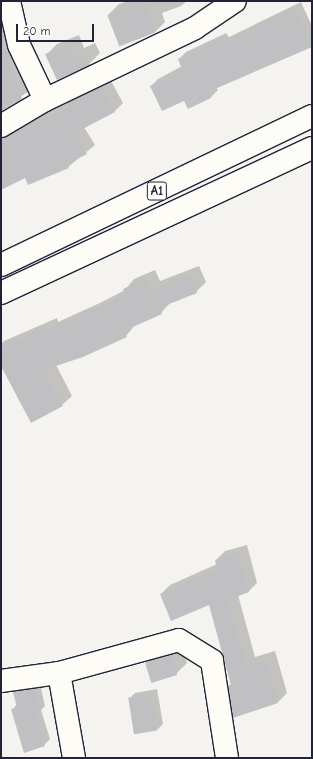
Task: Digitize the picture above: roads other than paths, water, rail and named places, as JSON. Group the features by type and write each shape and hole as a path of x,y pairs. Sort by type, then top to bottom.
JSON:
{"main road":[{"path":"9,1 19,45 45,100"},
{"path":"1,126 45,100 195,28 236,1"},
{"name":"A1","path":"1,265 312,116"},
{"name":"A1","path":"1,293 312,148"},
{"path":"1,681 58,673 180,640 212,661 227,758"},
{"path":"58,673 74,758"}]}
